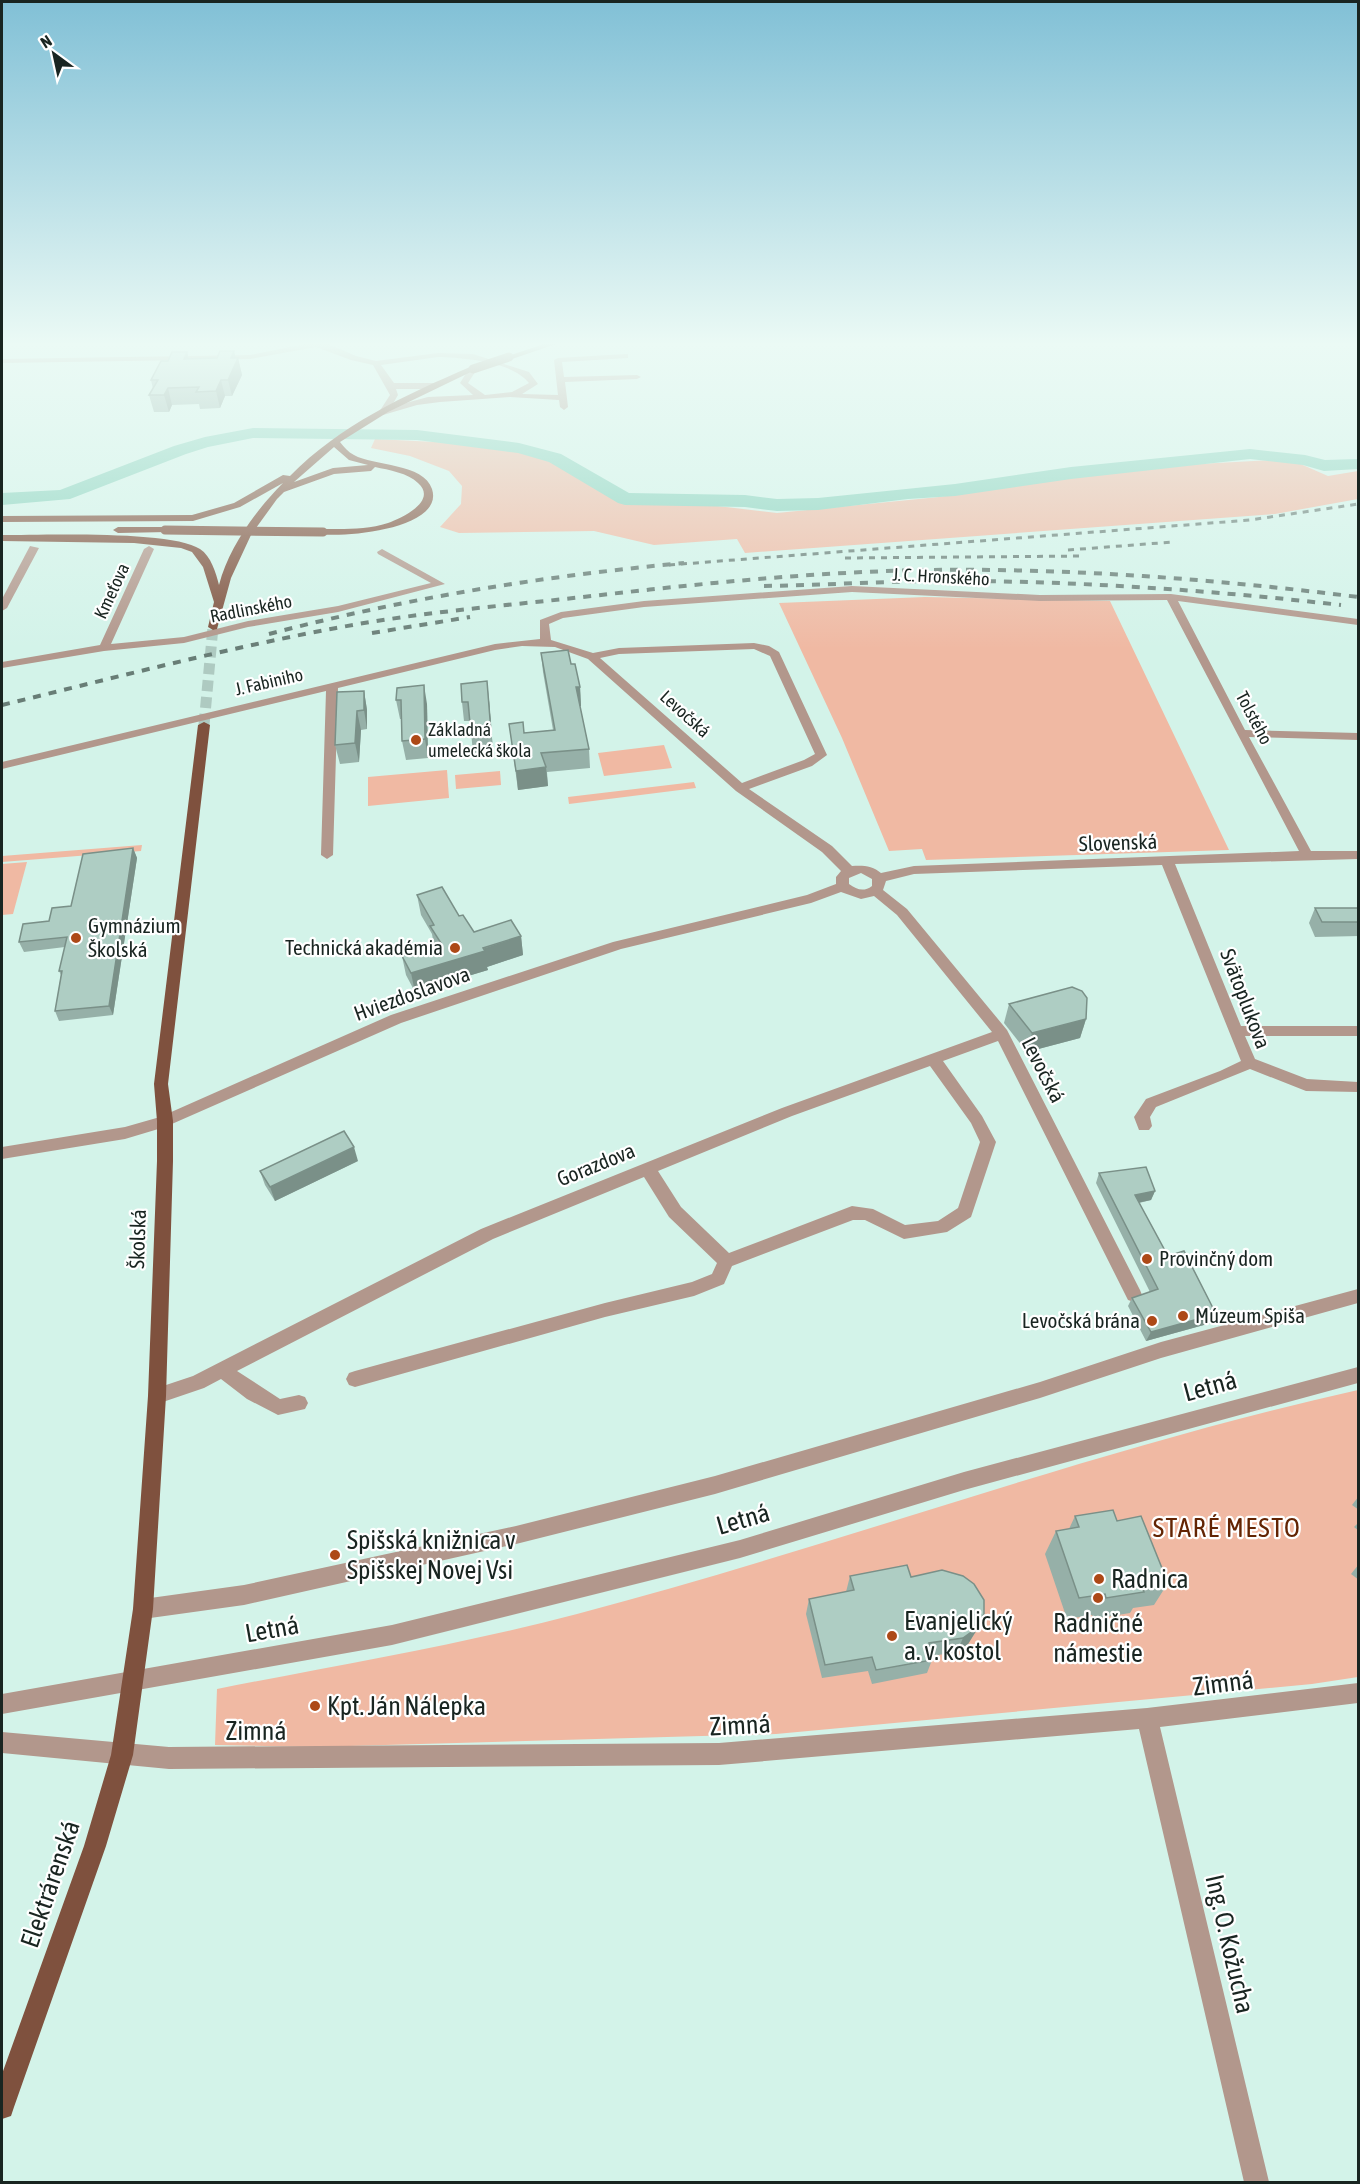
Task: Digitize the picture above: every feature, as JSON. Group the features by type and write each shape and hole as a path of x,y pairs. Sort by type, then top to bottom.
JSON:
{"main road":[{"path":"213,627 217,600 233,555 252,524 299,471 332,445"},
{"path":"2,530 357,532 385,528 400,523 418,513 427,502 429,495 427,488 413,475 351,457 339,445"},
{"path":"280,490 333,471 389,468"},
{"path":"2,519 193,518 237,505 299,471"},
{"path":"2,538 180,544 198,552 210,569 217,600"},
{"name":"Školská","path":"122,1755 143,1609 157,1396 165,1121 161,1084 204,725"},
{"name":"Elektrárenská","path":"2,2101 94,1846 122,1755"}],"street":[{"path":"2,608 34,548"},
{"name":"Kmeťova","path":"104,648 149,549"},
{"name":"Radlinského","path":"2,665 104,648 184,640 248,624 338,609 440,584 382,552"},
{"name":"J. C. Hronského","path":"546,643 544,622 561,615 644,604 852,589 1040,597 1171,597 1359,622"},
{"name":"Tolstého","path":"1171,597 1307,855"},
{"name":"J. Fabiniho","path":"2,765 332,685 528,641 546,643"},
{"name":"Levočská","path":"546,643 572,648 592,657 740,788 827,849 849,871"},
{"path":"592,657 619,651 754,646 771,650 795,693 821,755 808,763 740,788"},
{"path":"327,855 332,685"},
{"path":"1241,733 1359,736"},
{"name":"Slovenská","path":"877,884 914,870 1359,855"},
{"name":"Svätoplukova","path":"1144,1126 1142,1117 1150,1103 1250,1063 1167,861"},
{"path":"867,870 877,884 858,894 843,886 842,877 849,871 867,870"},
{"name":"Levočská","path":"877,884 1002,1034 1134,1295"},
{"name":"Hviezdoslavova","path":"2,1153 125,1133 165,1121 396,1019 618,945 810,899 843,886"},
{"path":"1238,1031 1359,1030"},
{"name":"Gorazdova","path":"157,1396 198,1382 487,1234 787,1112 1002,1034"},
{"path":"355,1379 605,1310 694,1289 718,1279 726,1261 852,1213 867,1214 904,1232 941,1227 965,1212 988,1142 976,1120 933,1059"},
{"path":"1250,1063 1306,1085 1359,1087"},
{"path":"648,1169 675,1212 726,1261"},
{"name":"Letná","path":"143,1609 244,1595 516,1535 715,1485 998,1403 1161,1350 1359,1296"},
{"path":"221,1369 253,1393 278,1407 298,1403"},
{"name":"Letná","path":"2,1704 392,1635 740,1549 964,1481 1359,1376"},
{"name":"Zimná","path":"2,1743 122,1755 179,1758 719,1755 1147,1718 1359,1693"},
{"name":"Ing. O. Kožucha","path":"1147,1718 1257,2182"}],"shaded area":[{"path":"372,445 468,445 545,456 630,504 709,505 777,513 939,497 1065,478 1199,464 1289,459 1328,476 1358,471 1358,499 1275,514 745,553 737,539 654,545 594,531 459,533 440,527 461,504 462,486 449,471 410,456 371,448"},
{"path":"925,597 1110,601 1229,850 926,860 922,849 889,851 842,738 779,603"},
{"path":"664,745 672,768 604,776 598,753"},
{"path":"447,770 449,798 368,806 368,777"},
{"path":"500,771 501,785 456,789 455,775"},
{"path":"694,782 696,788 569,804 568,797"},
{"path":"142,845 141,851 2,862 2,856"},
{"path":"27,862 13,914 2,915 2,864"},
{"path":"1358,1390 1358,1677 1312,1684 776,1734 314,1747 215,1745 217,1689 443,1645 577,1614 675,1587 1161,1440"}],"building":[{"path":"568,650 571,664 575,664 580,687 576,687 589,749 541,753 546,767 516,771 509,724 523,722 524,733 555,730 541,653"},
{"path":"487,681 491,732 471,734 468,702 462,702 461,684"},
{"path":"424,685 425,739 402,741 401,700 396,700 397,688"},
{"path":"364,691 364,710 357,711 355,743 335,745 337,692"},
{"name":"Gymnázium Školská","path":"133,848 109,1006 55,1011 62,971 59,971 67,937 19,942 23,924 49,921 52,908 71,906 83,854"},
{"path":"442,887 459,916 463,915 474,932 511,920 521,936 483,948 485,951 411,973 402,956 441,943 430,926 434,925 417,895"},
{"path":"1315,908 1359,908 1359,922 1322,922"},
{"path":"1072,987 1082,991 1087,998 1086,1019 1032,1033 1009,1004"},
{"path":"344,1131 354,1147 270,1187 260,1171"},
{"name":"Provinčný dom","path":"1146,1167 1155,1191 1135,1195 1168,1256 1184,1251 1216,1314 1151,1332 1132,1298 1158,1289 1099,1173"},
{"path":"1113,1510 1117,1521 1141,1516 1168,1583 1142,1588 1144,1592 1106,1598 1105,1594 1079,1598 1056,1531 1079,1527 1075,1516"},
{"name":"Evanjelický a. v. kostol","path":"907,1565 911,1577 942,1570 963,1576 974,1584 984,1600 984,1614 974,1630 963,1638 929,1643 932,1660 876,1670 872,1657 825,1665 809,1599 854,1590 850,1576"}],"waterway":[{"path":"2,499 63,495 196,445"},
{"path":"495,445 519,448 555,458 625,499 745,501 777,505 818,504 955,490 1071,473 1250,454 1305,460 1324,466 1358,464"}],"tunnel":[{"path":"204,725 213,627"}],"railway":[{"path":"669,565 1250,520 1358,504"},
{"path":"1068,550 1173,542"},
{"path":"845,558 1082,556"},
{"path":"269,634 320,621 475,590 684,563"},
{"path":"2,705 227,651 364,623 474,608 754,579 883,571 1034,571 1196,580 1358,597"},
{"path":"764,586 943,581 1062,583 1248,595 1341,605"},
{"path":"372,633 470,617"}],"place":[{"name":"Základná umelecká škola","path":"416,740"},
{"name":"Gymnázium Školská","path":"76,938"},
{"name":"Technická akadémia","path":"455,948"},
{"name":"Provinčný dom","path":"1147,1259"},
{"name":"Múzeum Spiša","path":"1183,1316"},
{"name":"Levočská brána","path":"1152,1321"},
{"name":"Spišská knižnica v Spišskej Novej Vsi","path":"335,1555"},
{"name":"Radnica","path":"1099,1579"},
{"name":"Radničné námestie","path":"1098,1598"},
{"name":"Evanjelický a. v. kostol","path":"892,1636"},
{"name":"Kpt. Ján Nálepka","path":"315,1706"}],"district":[{"name":"STARÉ MESTO","path":"1227,1528"}]}
